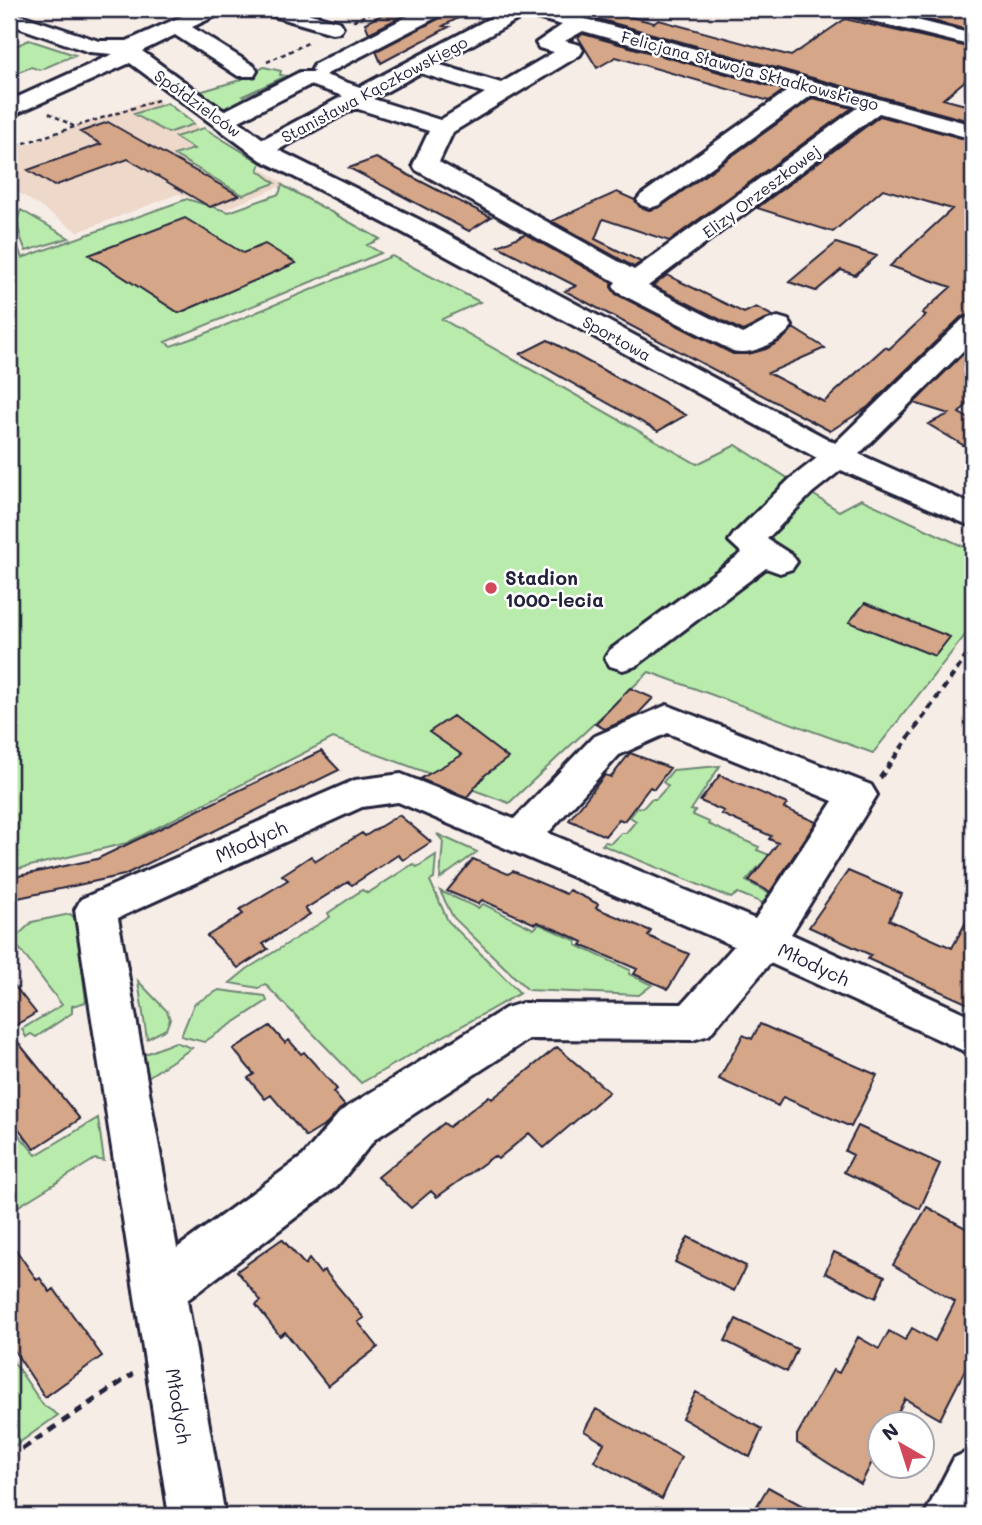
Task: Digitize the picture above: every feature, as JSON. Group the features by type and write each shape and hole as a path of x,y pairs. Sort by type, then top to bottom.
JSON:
{"street":[{"path":"9,110 215,9"},
{"path":"270,9 334,28"},
{"path":"323,69 438,9"},
{"name":"Felicjana Sławoja Składkowskiego","path":"524,9 973,132"},
{"name":"Stanisława Kączkowskiego","path":"265,151 269,145 524,9"},
{"path":"847,9 973,40"},
{"path":"9,17 97,47 131,51"},
{"path":"580,24 547,43 572,50 443,128 425,165 640,279"},
{"path":"407,25 461,41"},
{"path":"176,26 255,67"},
{"name":"Spółdzielców","path":"131,51 265,151"},
{"path":"418,65 504,91"},
{"path":"222,121 307,77 443,128"},
{"path":"9,84 40,95"},
{"path":"650,200 809,86"},
{"name":"Elizy Orzeszkowej","path":"640,279 876,105"},
{"name":"Sportowa","path":"265,151 409,225 801,438 872,474 973,517"},
{"path":"640,279 627,286 743,345 778,326"},
{"path":"623,658 773,558 746,541 801,486 839,456 973,325"},
{"path":"160,1290 320,1171 358,1125 522,1021 693,1022 764,941 857,795 667,718 606,746 520,838"},
{"name":"Młodych","path":"197,1516 96,911 355,794 401,788 764,941 973,1037"},
{"path":"952,1516 973,1477"}],"path":[{"path":"255,67 379,9"},
{"path":"9,148 163,97"},
{"path":"857,795 877,783 973,647"},
{"path":"9,1458 170,1350"}],"shaded area":[{"path":"154,98 285,184 227,209 178,194 78,232 9,186 9,151"}],"green space":[{"path":"29,40 75,55 40,70 31,67 17,73 9,70 9,65 16,61 9,58 9,49"},
{"path":"264,67 281,71 280,75 286,76 243,96 251,101 225,114 196,93 240,80"},
{"path":"167,103 194,124 168,133 134,114"},
{"path":"204,128 261,163 258,170 275,183 243,195 174,155 194,149 175,137"},
{"name":"Stadion 1000-lecia","path":"282,185 380,239 367,245 381,253 165,342 171,346 202,335 392,256 480,302 442,319 697,464 736,445 839,511 861,499 973,551 973,625 873,753 649,672 509,803 333,738 127,843 9,871 9,222 22,258 187,199 229,212 279,194"},
{"path":"21,210 69,238 26,251 18,225"},
{"path":"720,766 691,810 695,811 693,815 709,822 708,824 759,847 757,850 796,866 789,876 761,864 746,881 776,897 770,906 738,893 731,898 602,845 605,842 611,843 621,833 626,833 636,821 630,817 638,807 643,808 651,799 656,799 668,786 663,782 673,770"},
{"path":"437,834 477,852 440,879 443,841"},
{"path":"436,855 434,879 430,881 448,921 520,993 361,1083 265,984 259,988 230,983 247,969 330,917 328,913 362,890 368,893 413,864 417,867"},
{"path":"440,891 478,908 483,904 534,929 539,924 577,941 576,945 630,970 629,974 652,985 639,995 528,990 453,917"},
{"path":"70,914 76,919 86,1002 72,1006 72,1013 36,1037 31,1034 26,1037 22,1029 62,1005 13,940 32,922"},
{"path":"138,981 167,1011 170,1019 166,1029 147,1039"},
{"path":"219,990 265,996 267,1001 204,1042 181,1036 194,1004"},
{"path":"175,1042 192,1048 140,1082 128,1061"},
{"path":"98,1118 104,1161 95,1159 9,1212 9,1123 36,1155"},
{"path":"9,1355 43,1405 58,1415 9,1450"}],"building":[{"path":"394,9 417,9 369,33 365,23"},
{"path":"451,9 475,9 443,26 449,27 381,63 376,51 446,15"},
{"path":"562,9 600,9 654,23 659,20 791,56 845,19 973,48 973,74 943,99 973,107 973,122"},
{"path":"973,9 973,31 889,10"},
{"path":"583,34 784,90 769,101 616,57 597,68 578,37"},
{"path":"813,98 852,108 669,241 603,219 595,239 641,262 634,267 552,221 617,192 635,200 640,207 649,210 660,207"},
{"path":"880,116 973,141 973,315 961,317 868,407 830,431 565,291 576,286 498,246 525,234 612,283 611,287 616,294 733,354 748,354 766,349 782,340 793,328 825,348 768,373 824,402 885,347 889,349 926,315 922,313 951,287 890,266 952,209 883,189 833,232 757,208"},
{"path":"108,122 239,195 210,207 128,159 54,186 28,170 101,144 80,132"},
{"path":"376,158 491,217 469,231 349,168"},
{"path":"185,218 243,253 265,244 296,263 179,313 89,255"},
{"path":"836,243 877,256 855,275 841,270 816,291 789,282"},
{"path":"667,275 744,313 756,307 773,316 743,331 653,286"},
{"path":"548,340 686,415 658,431 520,354"},
{"path":"973,344 973,398 959,413 973,421 973,451 928,424 949,414 914,403"},
{"path":"865,603 950,637 935,656 849,622"},
{"path":"630,688 653,698 637,715 605,729 595,724"},
{"path":"453,716 508,758 485,775 467,797 420,779 462,755 429,732"},
{"path":"321,751 339,770 124,875 9,900 9,878 97,859"},
{"path":"630,753 670,768 654,789 650,787 624,821 619,819 605,836 569,820 605,775 611,777"},
{"path":"720,775 787,804 784,808 816,822 770,892 749,881 778,843 769,839 771,836 721,814 724,811 700,801"},
{"path":"399,815 431,842 403,860 398,855 352,885 348,882 305,909 310,914 263,944 268,949 238,968 207,936 243,914 239,910 288,880 282,875 311,856 316,861 362,833 365,836"},
{"path":"473,859 508,874 513,871 566,894 569,890 598,904 596,908 651,931 648,936 689,954 668,989 634,974 637,969 581,945 583,942 562,932 537,922 535,924 482,900 478,904 447,891"},
{"path":"848,871 902,894 889,920 952,948 973,909 973,1006 868,959 871,955 809,927"},
{"path":"9,979 36,1013 9,1029"},
{"path":"760,1024 877,1075 851,1127 783,1097 778,1106 719,1079 743,1035 752,1039"},
{"path":"270,1026 285,1043 289,1040 301,1054 304,1052 337,1089 333,1092 345,1106 327,1124 306,1137 271,1095 265,1099 248,1078 254,1074 233,1049"},
{"path":"9,1031 80,1119 34,1149 9,1116"},
{"path":"557,1047 609,1092 544,1148 529,1133 498,1159 494,1156 437,1197 431,1191 411,1208 378,1177 444,1123 449,1127 489,1096 492,1099"},
{"path":"858,1126 940,1164 920,1209 844,1172 853,1155 845,1151"},
{"path":"927,1207 973,1232 973,1354 940,1419 936,1417 936,1410 924,1410 905,1399 899,1410 866,1410 866,1474 861,1484 797,1443 797,1435 833,1370 839,1373 858,1337 879,1349 889,1331 905,1340 912,1328 935,1341 955,1302 893,1265"},
{"path":"688,1237 746,1266 734,1291 675,1262"},
{"path":"282,1239 305,1265 309,1259 320,1273 324,1270 364,1318 358,1322 378,1347 328,1386 285,1332 280,1336 256,1305 261,1301 237,1271"},
{"path":"9,1240 37,1280 40,1278 50,1292 54,1289 102,1356 45,1397 9,1343"},
{"path":"834,1252 885,1276 876,1298 825,1273"},
{"path":"736,1319 797,1349 787,1372 725,1341"},
{"path":"696,1392 762,1429 750,1457 682,1418"},
{"path":"596,1409 681,1457 662,1499 594,1461 604,1443 584,1431"},
{"path":"768,1487 821,1516 751,1516"}],"place":[{"name":"Stadion 1000-lecia","path":"491,588"}]}
